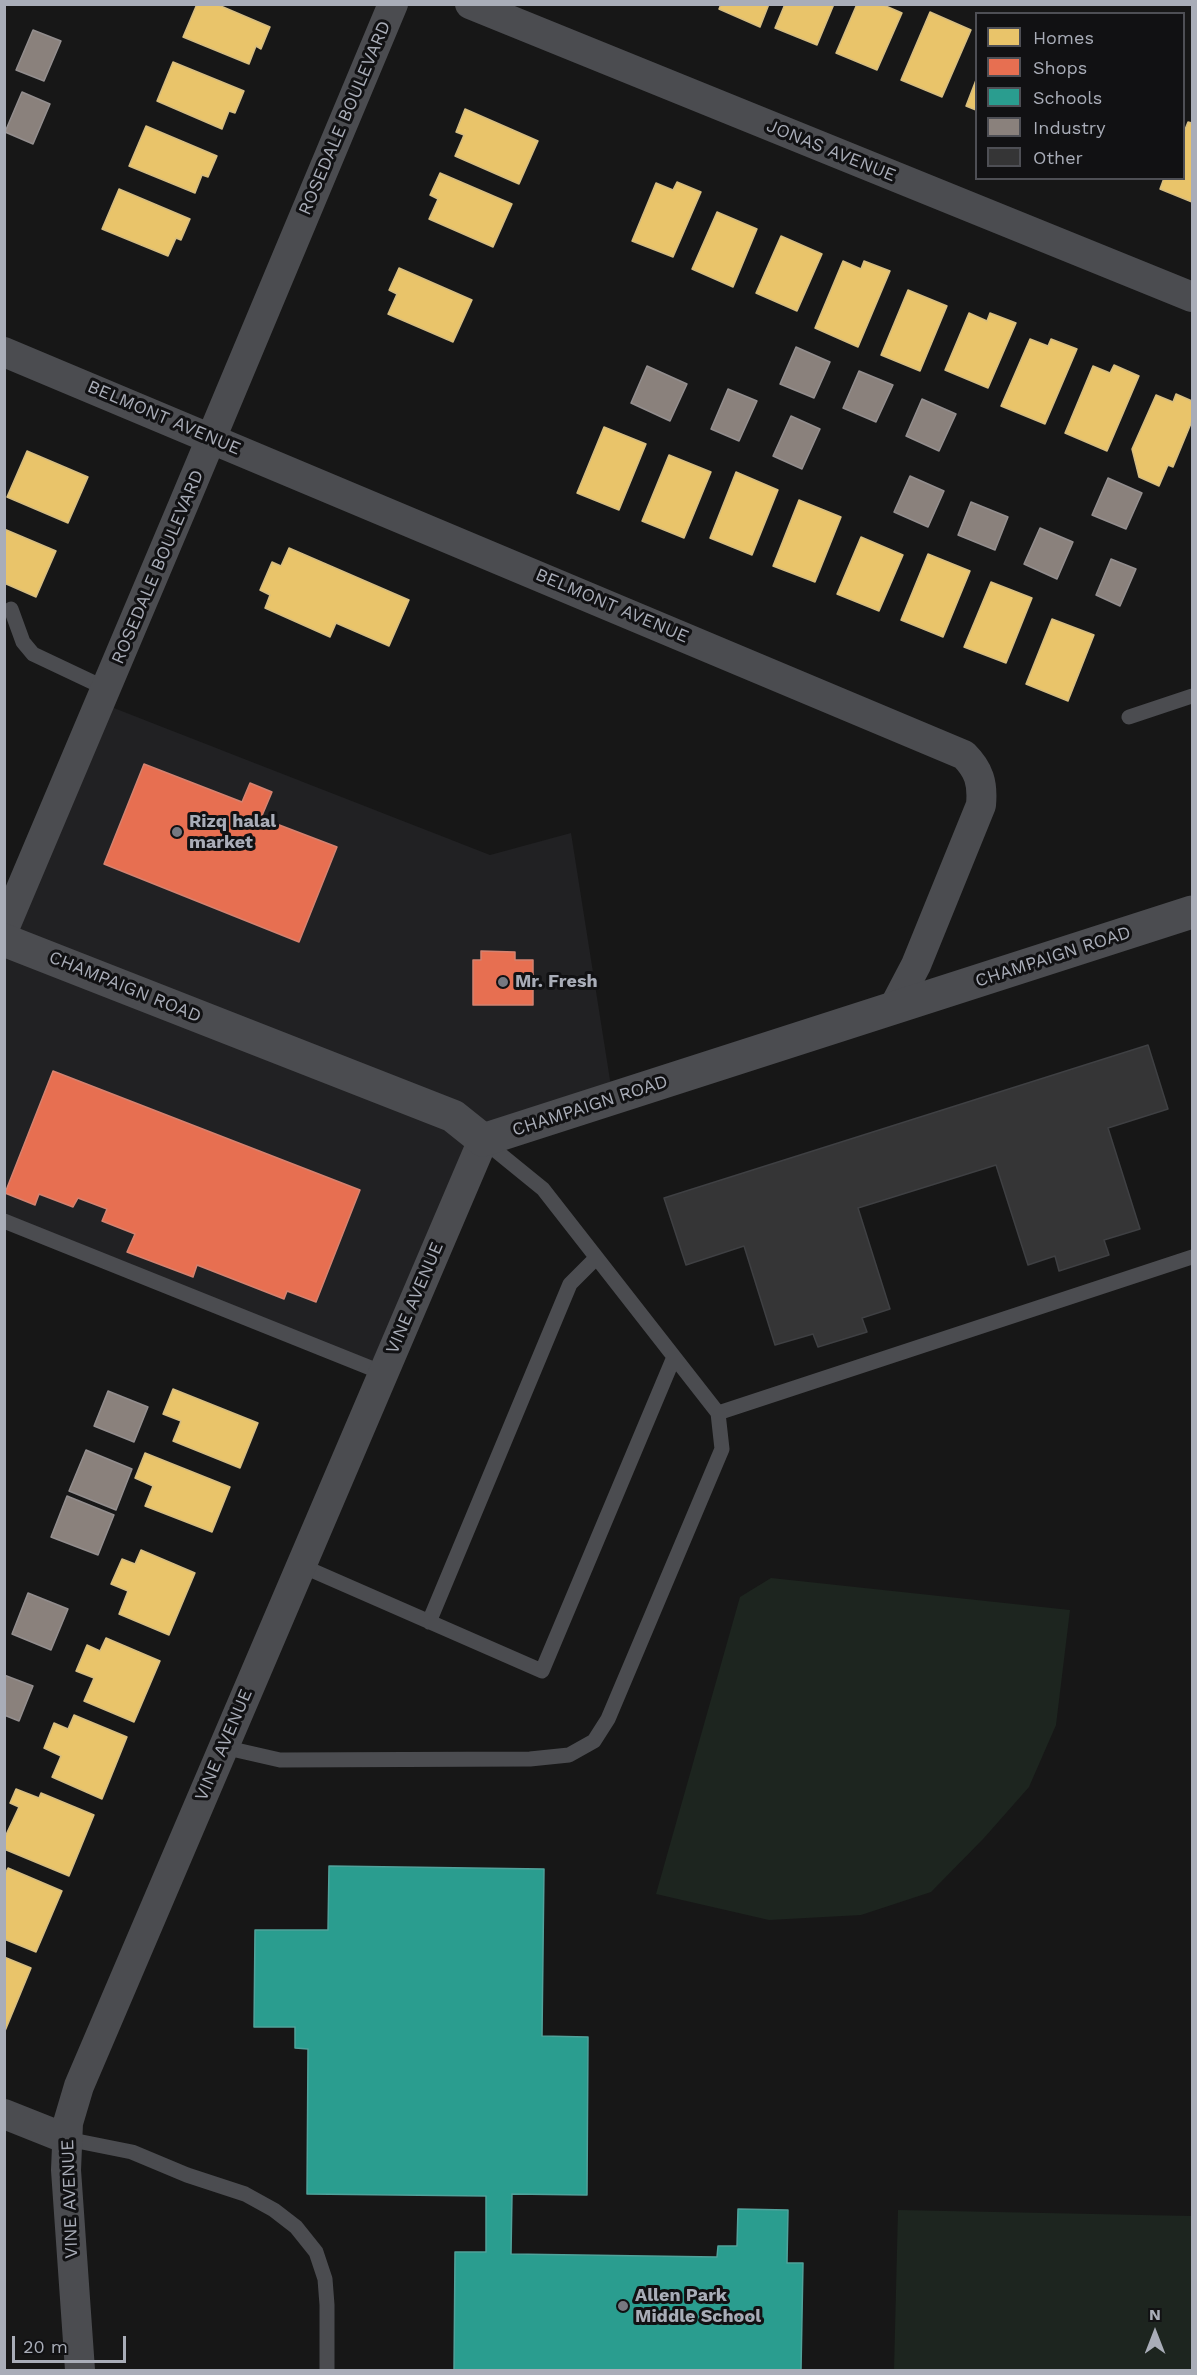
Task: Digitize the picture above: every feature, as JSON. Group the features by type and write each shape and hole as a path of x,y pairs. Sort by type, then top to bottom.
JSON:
{"street":[{"name":"ROSEDALE BOULEVARD","path":"4,928 195,481 393,4"},
{"name":"JONAS AVENUE","path":"470,4 1192,297"},
{"name":"BELMONT AVENUE","path":"4,352 964,755 974,765 980,777 981,805 916,965 894,1007"},
{"name":"CHAMPAIGN ROAD","path":"4,940 453,1116 483,1140 1192,912"},
{"name":"VINE AVENUE","path":"80,2370 66,2170 68,2123 79,2086 483,1140"},
{"path":"4,2114 67,2139"}],"lane":[{"path":"11,609 23,642 33,654 107,689"},
{"path":"1129,717 1192,696"},
{"path":"223,1747 280,1760 531,1759 569,1755 594,1741 608,1719 722,1449 718,1413 543,1189 483,1140"},
{"path":"4,1221 383,1373"},
{"path":"718,1413 1192,1257"},
{"path":"429,1622 570,1284 597,1258"},
{"path":"302,1566 542,1671 674,1357"},
{"path":"67,2139 132,2152 187,2175 245,2194 274,2210 296,2227 316,2252 324,2279 327,2305 327,2370"}],"shaded area":[{"path":"101,703 490,855 571,833 613,1099 483,1141 383,1373 5,1219 5,929"},
{"path":"771,1578 1070,1610 1056,1725 1029,1787 984,1838 931,1892 861,1915 769,1920 656,1894 740,1597"},
{"path":"898,2210 1192,2216 1192,2370 894,2370"}],"building: Homes":[{"path":"197,4 216,4 270,27 261,49 256,46 249,64 183,37"},
{"path":"721,4 769,4 760,27 719,9"},
{"path":"785,4 834,4 817,45 775,28"},
{"path":"857,4 881,4 902,13 877,70 836,53"},
{"path":"930,12 971,30 942,97 901,80"},
{"path":"173,62 244,91 235,113 229,111 222,129 157,101"},
{"path":"975,83 975,110 966,106"},
{"path":"465,109 538,141 519,184 455,156 464,135 456,132"},
{"path":"1188,122 1192,123 1192,202 1160,189 1163,180 1185,180 1185,130"},
{"path":"146,126 217,156 208,177 202,175 195,193 129,166"},
{"path":"440,173 512,204 493,247 429,219 438,199 430,195"},
{"path":"677,182 701,192 673,257 632,241 656,183 673,190"},
{"path":"119,189 190,219 181,240 176,238 168,256 102,229"},
{"path":"717,212 757,229 733,287 692,269"},
{"path":"781,236 822,254 797,311 756,293"},
{"path":"843,261 861,269 864,261 890,271 858,347 815,328"},
{"path":"399,268 472,300 453,342 388,314 397,294 389,290"},
{"path":"908,290 947,306 920,371 881,355"},
{"path":"969,313 987,321 990,313 1016,323 988,388 945,370"},
{"path":"1030,339 1048,346 1051,339 1077,349 1045,424 1001,406"},
{"path":"1114,365 1139,376 1107,451 1065,433 1093,366 1110,373"},
{"path":"1176,394 1192,401 1192,421 1173,467 1168,465 1159,486 1139,477 1132,449 1156,395 1173,402"},
{"path":"604,427 646,444 619,510 577,493"},
{"path":"27,451 88,477 68,523 7,497"},
{"path":"669,455 711,472 684,538 642,521"},
{"path":"736,472 778,490 752,555 710,538"},
{"path":"799,500 841,517 815,582 773,566"},
{"path":"4,529 56,551 36,597 4,583"},
{"path":"861,537 903,555 879,611 837,594"},
{"path":"289,548 409,600 389,646 336,623 330,637 265,608 270,595 260,590 272,562 281,566"},
{"path":"928,554 970,571 943,637 901,620"},
{"path":"991,582 1032,598 1006,663 964,647"},
{"path":"1052,619 1094,635 1068,701 1026,684"},
{"path":"173,1389 258,1423 240,1468 173,1441 181,1421 163,1414"},
{"path":"145,1453 230,1487 212,1532 145,1506 153,1486 135,1478"},
{"path":"141,1550 195,1573 169,1635 119,1614 128,1591 111,1584 122,1559 135,1564"},
{"path":"106,1638 160,1661 134,1722 84,1701 94,1678 76,1671 87,1645 100,1651"},
{"path":"74,1715 127,1737 102,1799 52,1777 61,1756 44,1748 54,1723 68,1729"},
{"path":"16,1789 39,1798 41,1793 94,1815 69,1876 4,1849 4,1839 19,1807 10,1803"},
{"path":"8,1868 62,1891 36,1952 4,1939 4,1876"},
{"path":"4,1957 31,1968 5,2031 4,2030"}],"building: Shops":[{"path":"144,764 242,802 250,783 272,792 261,818 337,847 299,942 104,864"},
{"name":"Mr. Fresh","path":"481,951 515,952 515,960 533,960 533,1005 473,1005 473,960 481,960"},
{"path":"53,1071 360,1190 316,1302 287,1291 284,1299 197,1265 193,1277 127,1252 135,1234 102,1221 107,1209 78,1198 73,1207 39,1194 35,1205 5,1193"}],"building: Schools":[{"path":"329,1866 544,1869 542,2036 588,2037 587,2195 512,2194 511,2254 717,2257 718,2246 737,2246 738,2209 788,2210 787,2263 803,2263 801,2370 454,2370 455,2252 486,2252 486,2196 307,2194 308,2049 295,2048 295,2027 254,2027 255,1930 328,1930"}],"building: Industry":[{"path":"33,30 61,41 44,81 16,70"},
{"path":"22,92 50,104 33,144 5,132"},
{"path":"796,347 830,362 814,398 780,384"},
{"path":"647,366 687,384 670,421 631,403"},
{"path":"859,371 893,385 876,422 843,408"},
{"path":"728,389 757,401 739,441 711,429"},
{"path":"922,399 956,414 939,451 906,436"},
{"path":"791,416 820,429 802,469 773,456"},
{"path":"910,476 944,491 928,527 894,512"},
{"path":"1108,478 1142,493 1126,529 1092,515"},
{"path":"971,502 1008,517 995,550 958,535"},
{"path":"1040,528 1073,542 1057,579 1024,564"},
{"path":"1111,559 1136,569 1120,606 1096,595"},
{"path":"108,1391 148,1407 134,1442 94,1426"},
{"path":"86,1450 132,1469 116,1510 69,1491"},
{"path":"67,1496 114,1515 98,1555 51,1537"},
{"path":"28,1593 68,1609 51,1650 12,1634"},
{"path":"4,1675 33,1686 19,1721 4,1715"}],"building: Other":[{"path":"1148,1045 1168,1109 1108,1128 1140,1229 1104,1240 1109,1255 1059,1271 1055,1256 1028,1265 996,1165 858,1208 890,1309 862,1318 867,1332 818,1347 813,1334 775,1345 744,1246 686,1265 664,1198"}],"place":[{"name":"Rizq halal market","path":"177,832"},
{"name":"Mr. Fresh","path":"503,982"},
{"name":"Allen Park Middle School","path":"623,2306"}]}
